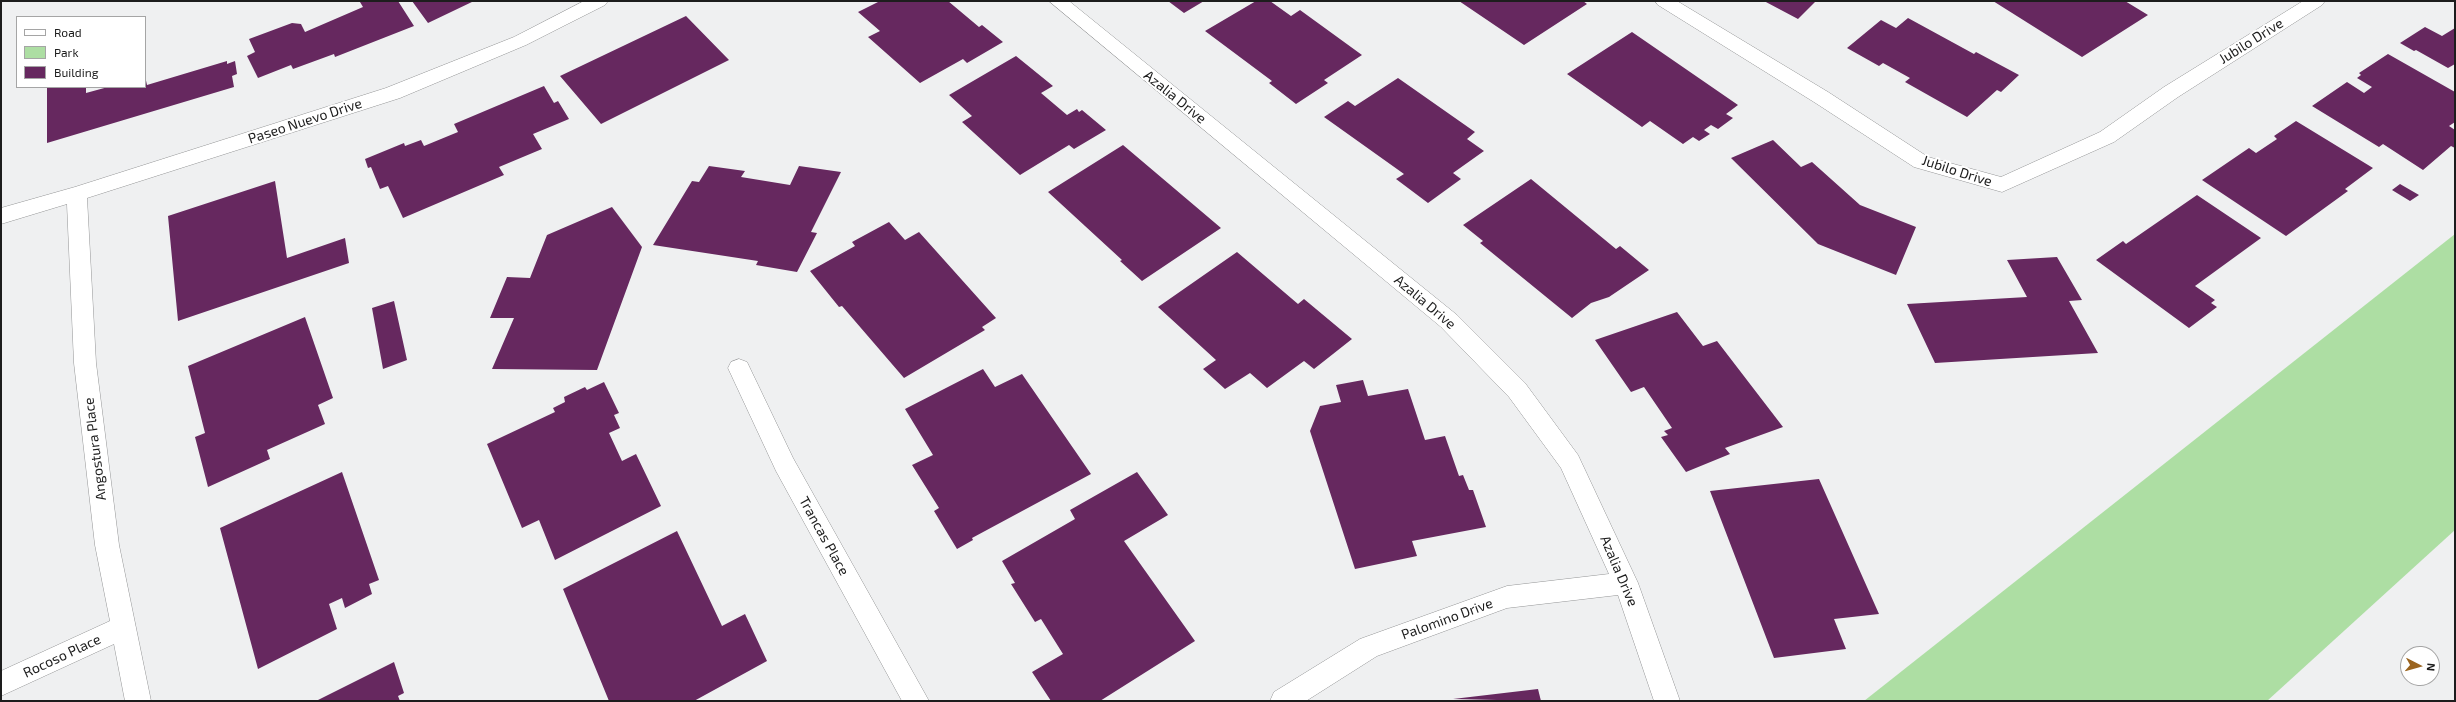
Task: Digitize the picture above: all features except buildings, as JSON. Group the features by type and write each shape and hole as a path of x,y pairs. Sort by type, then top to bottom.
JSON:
{"street":[{"name":"Paseo Nuevo Drive","path":"1,216 76,194 393,93 520,42 599,1"},
{"name":"Azalia Drive","path":"1058,1 1449,321 1517,390 1570,462 1626,582 1667,701"},
{"name":"Jubilo Drive","path":"1664,1 1822,96 1921,162 2002,185 2107,137 2170,92 2316,1"},
{"name":"Angostura Place","path":"76,194 85,363 107,545 122,628 138,701"},
{"name":"Trancas Place","path":"739,368 784,464 916,701"},
{"name":"Palomino Drive","path":"1283,701 1369,647 1507,597 1626,582"},
{"name":"Rocoso Place","path":"1,684 122,628"}],"green space":[{"path":"2455,234 2455,530 2267,701 1864,701"}]}
